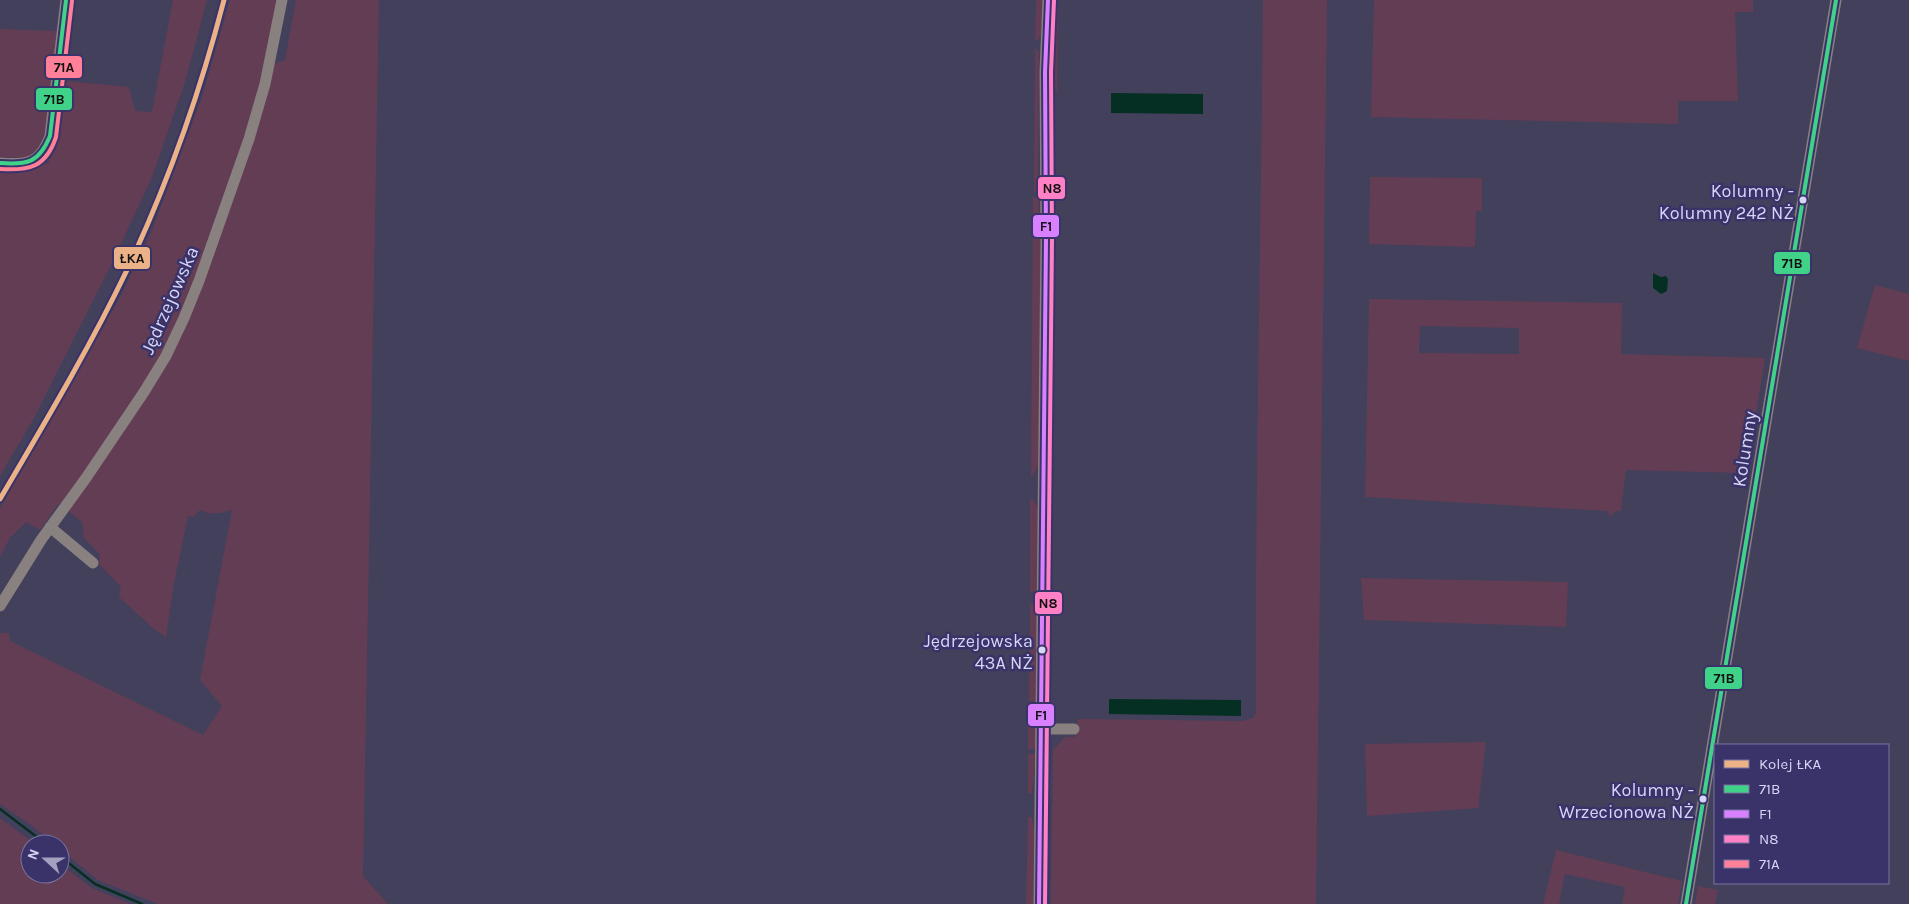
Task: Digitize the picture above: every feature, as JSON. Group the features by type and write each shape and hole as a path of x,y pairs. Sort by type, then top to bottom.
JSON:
{"street":[{"path":"0,162 27,162 38,158 45,149 50,136 66,0"},
{"name":"Jędrzejowska","path":"0,606 50,527 86,478 144,392 166,356 184,318 249,139 265,84 282,0"},
{"path":"1039,904 1046,240 1045,72 1048,0"},
{"name":"Kolumny","path":"1686,904 1836,0"},
{"path":"50,527 93,563"},
{"path":"1041,729 1074,729"}],"shaded area":[{"path":"173,0 207,0 185,82 152,177 112,263 34,418 0,476 0,167 28,169 48,163 56,149 65,81 129,87 135,111 152,112"},
{"path":"230,0 277,0 270,65 285,60 296,0 379,0 363,876 388,904 158,904 98,880 70,857 70,834 42,834 0,804 1,633 9,633 10,641 203,735 222,706 200,680 232,510 212,513 200,510 193,517 188,516 174,583 166,637 154,629 119,597 121,587 99,564 100,554 84,538 82,522 59,503 40,530 26,522 9,539 0,557 0,508 123,292 152,230 202,97"},
{"path":"1036,0 1043,0 1041,33 1039,39 1035,41"},
{"path":"1263,0 1327,0 1316,904 1051,904 1053,750 1065,737 1075,737 1078,719 1242,721 1253,718 1256,713 1257,446"},
{"path":"1374,0 1753,0 1753,12 1735,12 1738,101 1678,101 1678,124 1371,117"},
{"path":"1058,7 1057,93 1053,84 1053,13"},
{"path":"0,29 59,31 48,119 41,146 30,156 21,158 0,157"},
{"path":"1035,48 1039,52 1038,191 1034,192"},
{"path":"1111,93 1203,94 1203,114 1111,113"},
{"path":"1370,177 1482,178 1482,211 1476,211 1475,247 1369,244"},
{"path":"1052,196 1056,196 1052,569 1048,563"},
{"path":"1033,197 1038,197 1041,233 1038,467 1031,477"},
{"path":"1653,273 1661,277 1666,276 1668,279 1667,291 1661,294 1653,288"},
{"path":"1875,285 1909,294 1909,361 1857,348"},
{"path":"1369,299 1622,303 1621,354 1765,358 1746,473 1626,470 1621,511 1616,511 1609,517 1608,511 1365,497","holes":["1420,326 1519,328 1519,354 1419,353"]},
{"path":"1030,498 1038,508 1037,590 1030,593"},
{"path":"1052,578 1051,638 1047,590"},
{"path":"1361,578 1568,582 1566,627 1364,620"},
{"path":"1030,603 1037,608 1037,701 1029,701"},
{"path":"1109,699 1241,700 1241,716 1109,714"},
{"path":"1037,709 1036,749 1028,749 1028,713 1031,710"},
{"path":"1486,742 1478,808 1367,816 1365,744"},
{"path":"1028,754 1036,754 1032,793 1028,793"},
{"path":"1046,755 1050,759 1048,904 1044,904"},
{"path":"1028,817 1032,817 1035,834 1035,904 1026,904"},
{"path":"0,818 22,834 20,834 20,884 70,884 70,872 92,888 131,904 0,904"},
{"path":"1556,850 1682,881 1678,904 1622,904 1625,887 1565,874 1559,904 1543,904"},
{"path":"1698,886 1718,890 1715,904 1695,904"}],"waterway":[{"path":"0,809 33,834"},
{"path":"70,864 95,884 142,904"}],"rail line":[{"name":"ŁKA","path":"0,499 82,357 142,237 194,103 224,0"}],"transit line":[{"name":"71B","path":"0,163 18,163 31,160 41,152 50,136 66,0"},
{"name":"F1","path":"1039,904 1046,240 1045,72 1048,0"},
{"name":"N8","path":"1045,904 1052,240 1051,72 1054,0"},
{"name":"71B","path":"1686,904 1836,0"},
{"name":"71A","path":"0,169 20,169 36,165 42,161 52,147 56,137 72,1"}],"place":[{"name":"Kolumny - Kolumny 242 NŻ","path":"1803,200"},
{"name":"Jędrzejowska 43A NŻ","path":"1042,650"},
{"name":"Kolumny - Wrzecionowa NŻ","path":"1703,799"}]}
